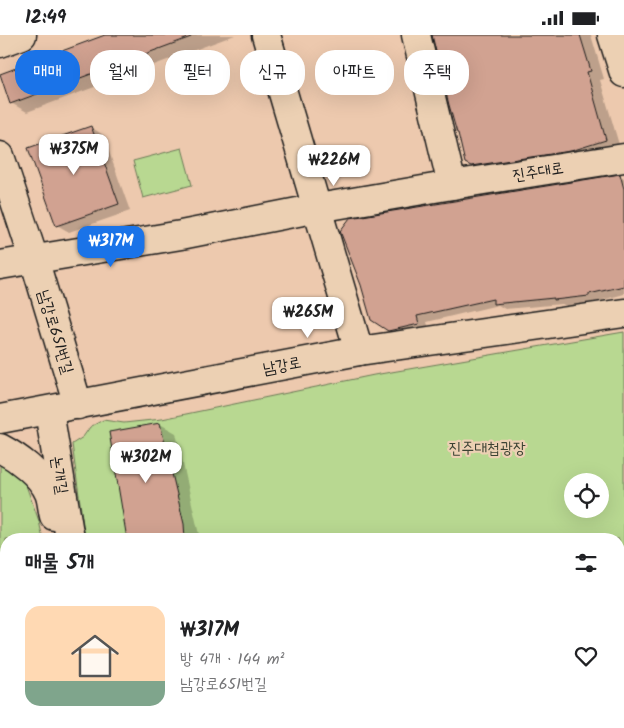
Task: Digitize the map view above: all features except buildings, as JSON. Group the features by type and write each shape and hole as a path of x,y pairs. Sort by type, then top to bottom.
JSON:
{"street":[{"path":"0,43 22,35"},
{"path":"266,35 359,351"},
{"path":"416,35 452,185"},
{"path":"612,35 624,73"},
{"name":"남강로651번길","path":"0,156 34,259 78,405"},
{"name":"진주대로","path":"34,259 181,235 318,208 452,185 624,158"},
{"path":"0,265 34,259"},
{"name":"남강로","path":"0,419 359,351 624,313"},
{"name":"논개길","path":"49,411 69,533"},
{"path":"0,448 15,456 35,474 49,493 53,514 61,533"}],"green space":[{"path":"182,148 192,185 143,198 133,161"},
{"name":"진주대첩광장","path":"624,332 624,533 84,533 72,444 83,437 90,427 103,420 124,423 162,419 374,375"},
{"path":"0,456 20,469 42,533 0,533"}]}
